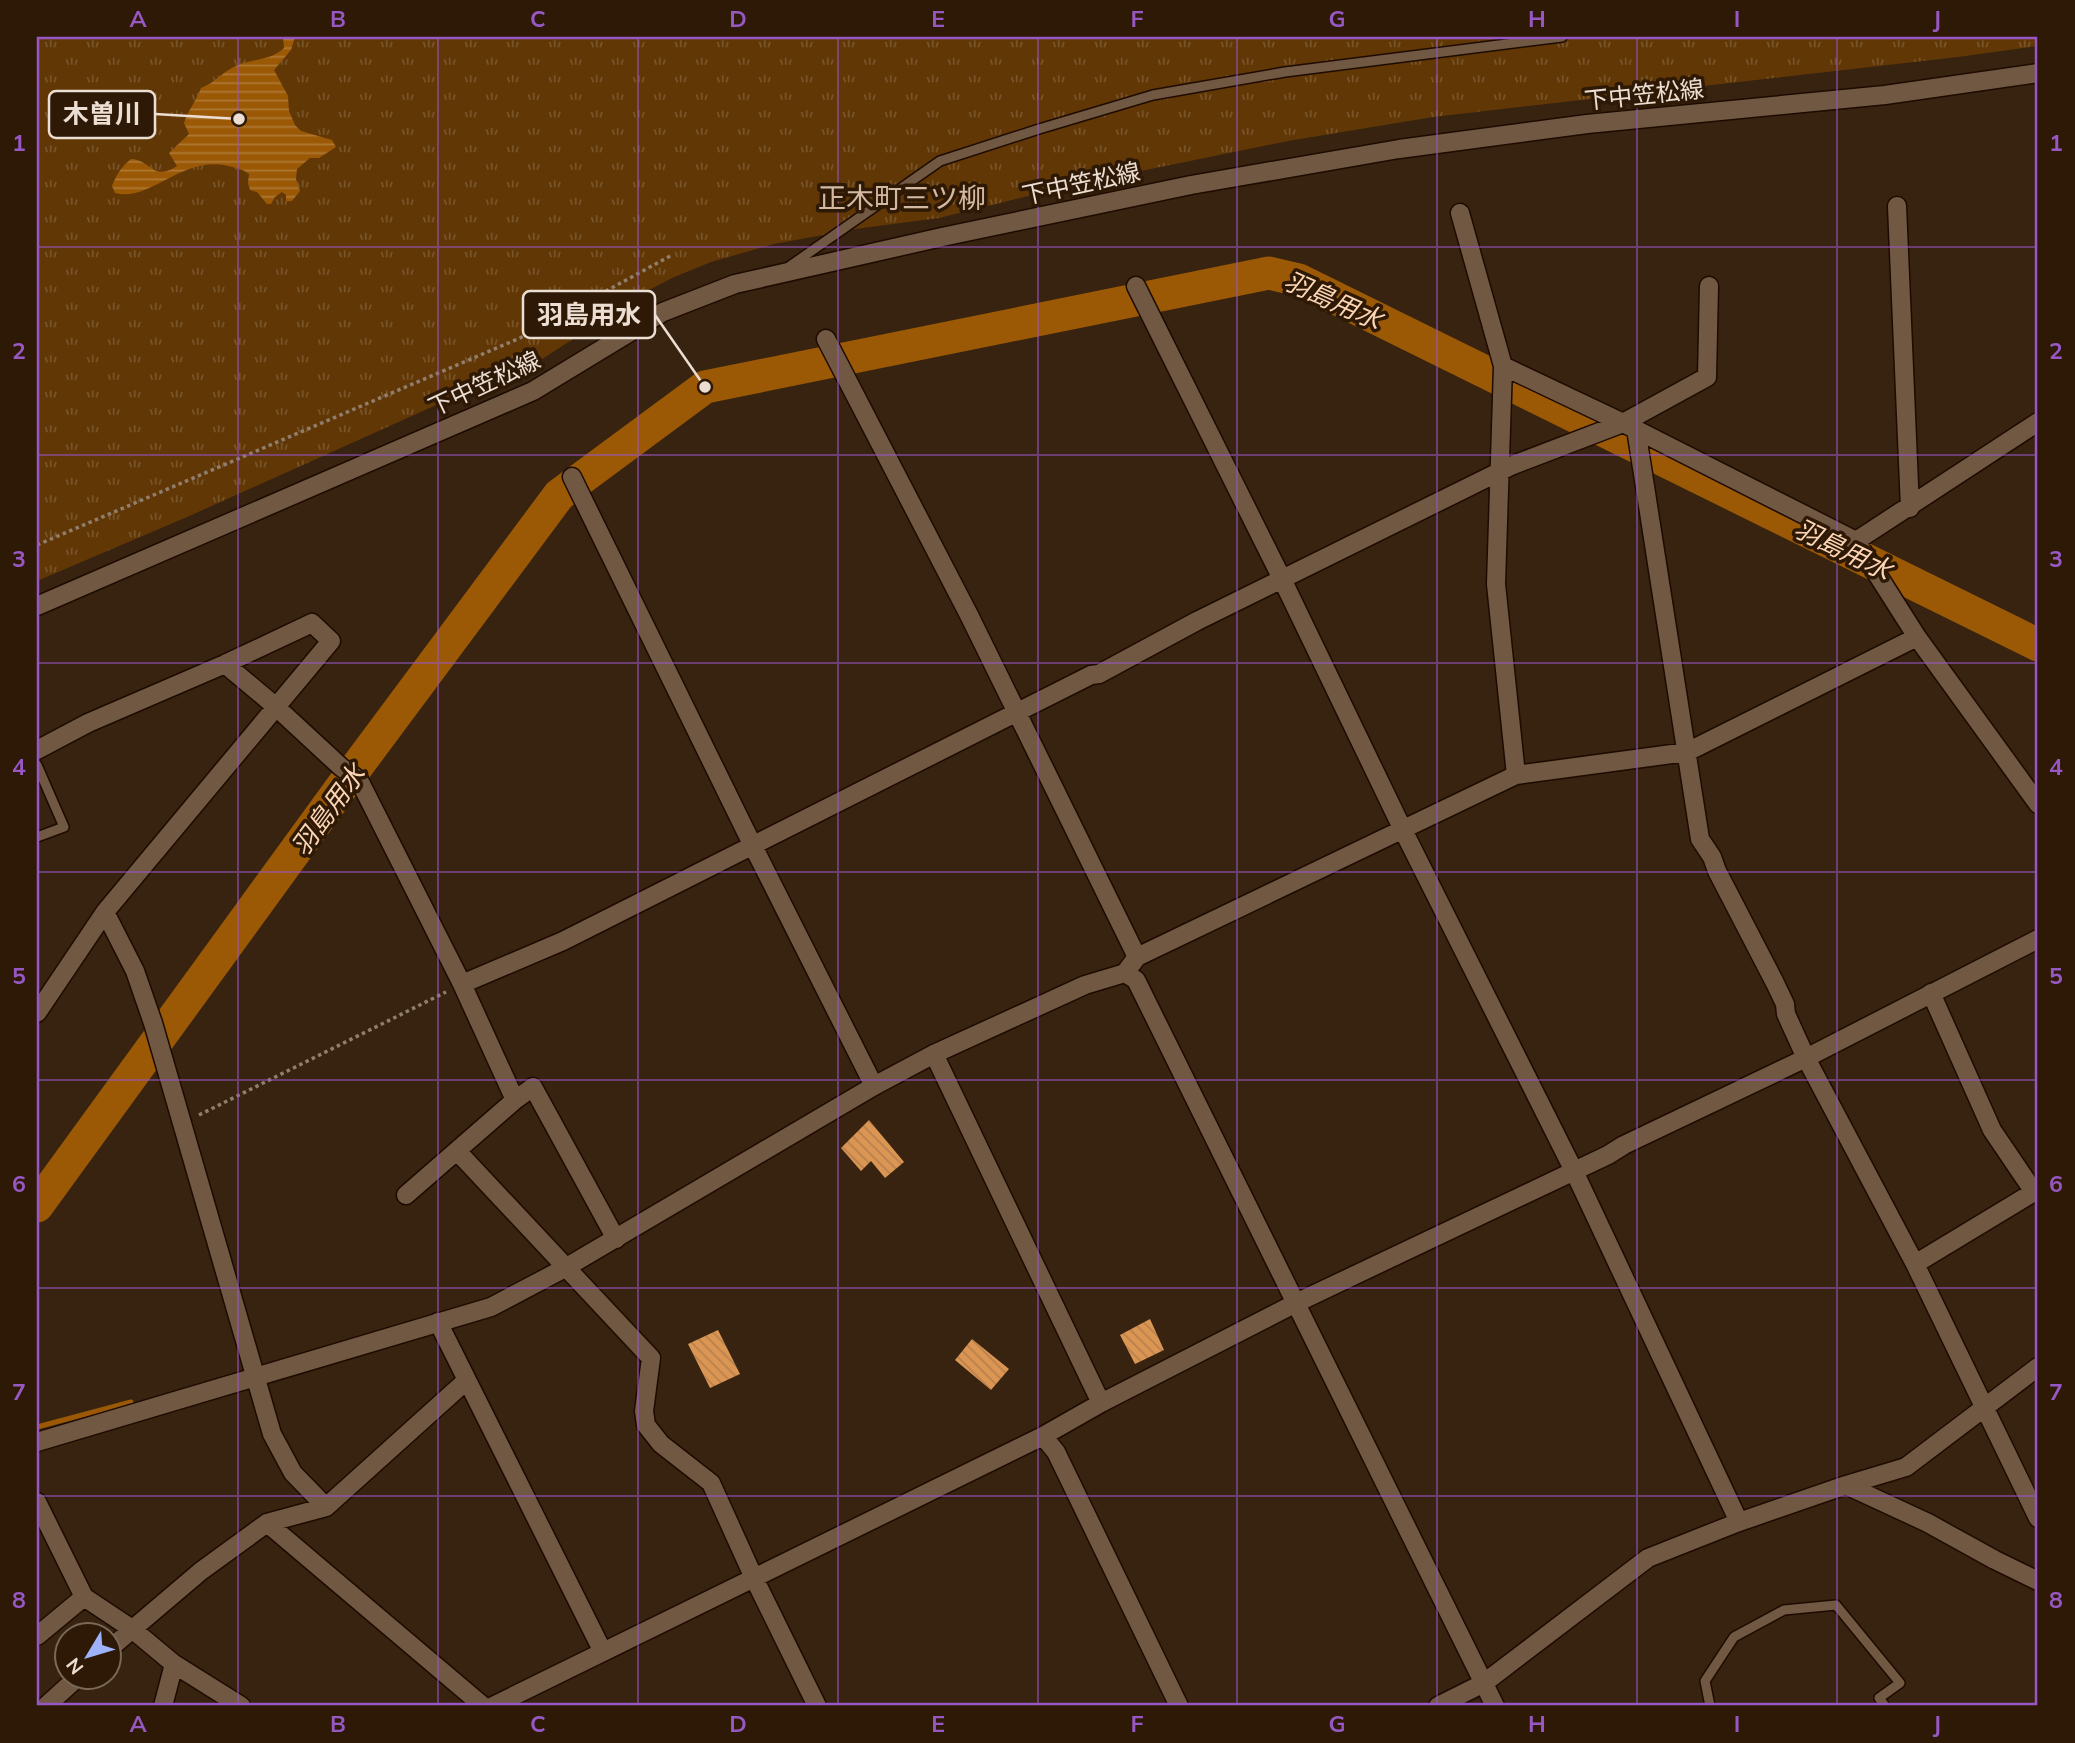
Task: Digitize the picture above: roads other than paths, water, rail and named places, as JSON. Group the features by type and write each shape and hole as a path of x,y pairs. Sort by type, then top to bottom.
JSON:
{"street":[{"name":"下中笠松線","path":"37,606 533,391 663,312 736,284 942,237 1178,188 1399,149 1587,124 1885,95 2038,73"},
{"path":"1897,206 1910,508"},
{"path":"1460,213 1503,367 1496,584 1516,775"},
{"path":"1136,286 1574,1171 1740,1522"},
{"path":"462,984 563,942 1498,472 1590,436 1629,426 1707,377 1709,286"},
{"path":"826,339 1017,713 1137,957"},
{"path":"1503,367 1629,426 1857,541 1917,637 2038,804"},
{"path":"1857,541 2038,422"},
{"path":"1629,426 1641,455 1700,839 1712,857 1775,983 1806,1058 1915,1264 2038,1518"},
{"path":"572,477 752,846 874,1086"},
{"path":"37,750 88,723 312,623 331,641 105,912 37,1013"},
{"path":"37,1442 491,1307 616,1239 874,1086 934,1054 1085,985 1125,973 1137,957 1516,775 1686,752 1917,637"},
{"path":"225,664 359,780 462,984 515,1100"},
{"path":"105,912 135,971 153,1023 272,1434 293,1473 327,1507"},
{"path":"493,1706 1043,1436 1101,1403 1296,1303 1806,1058 2038,939"},
{"path":"1125,973 1136,980 1495,1706"},
{"path":"1915,1264 2036,1192 1992,1130 1931,993"},
{"path":"934,1054 1101,1403"},
{"path":"406,1195 533,1087 616,1239"},
{"path":"457,1151 651,1358 644,1410 646,1425 661,1444 711,1483 817,1706"},
{"path":"438,1322 603,1652"},
{"path":"1438,1706 1484,1683 1648,1558 1740,1522 1906,1467 2038,1367"},
{"path":"122,1638 201,1571 267,1523 327,1507 467,1380"},
{"path":"1043,1436 1056,1452 1179,1706"},
{"path":"1846,1485 1928,1523 2038,1581"},
{"path":"37,1502 84,1598 132,1629 174,1664 241,1706"},
{"path":"267,1523 483,1706"},
{"path":"37,1544 54,1535"},
{"path":"37,1636 84,1598"},
{"path":"163,1706 174,1664"},
{"path":"46,1706 64,1690"}],"lane":[{"path":"777,275 940,162 1039,129 1153,95 1285,72 1562,37"},
{"path":"37,765 64,827 37,837"},
{"path":"1710,1706 1705,1681 1734,1637 1784,1610 1836,1605 1900,1683 1879,1698 1885,1706"}],"waterway":[{"name":"羽島用水","path":"37,1206 341,788 559,495 705,387 1269,273 1299,280 2038,645"},
{"path":"37,1427 131,1402"}],"place":[{"name":"木曽川","path":"239,119"},
{"name":"羽島用水","path":"705,387"}],"district":[{"name":"正木町三ツ柳","path":"902,197"}]}
